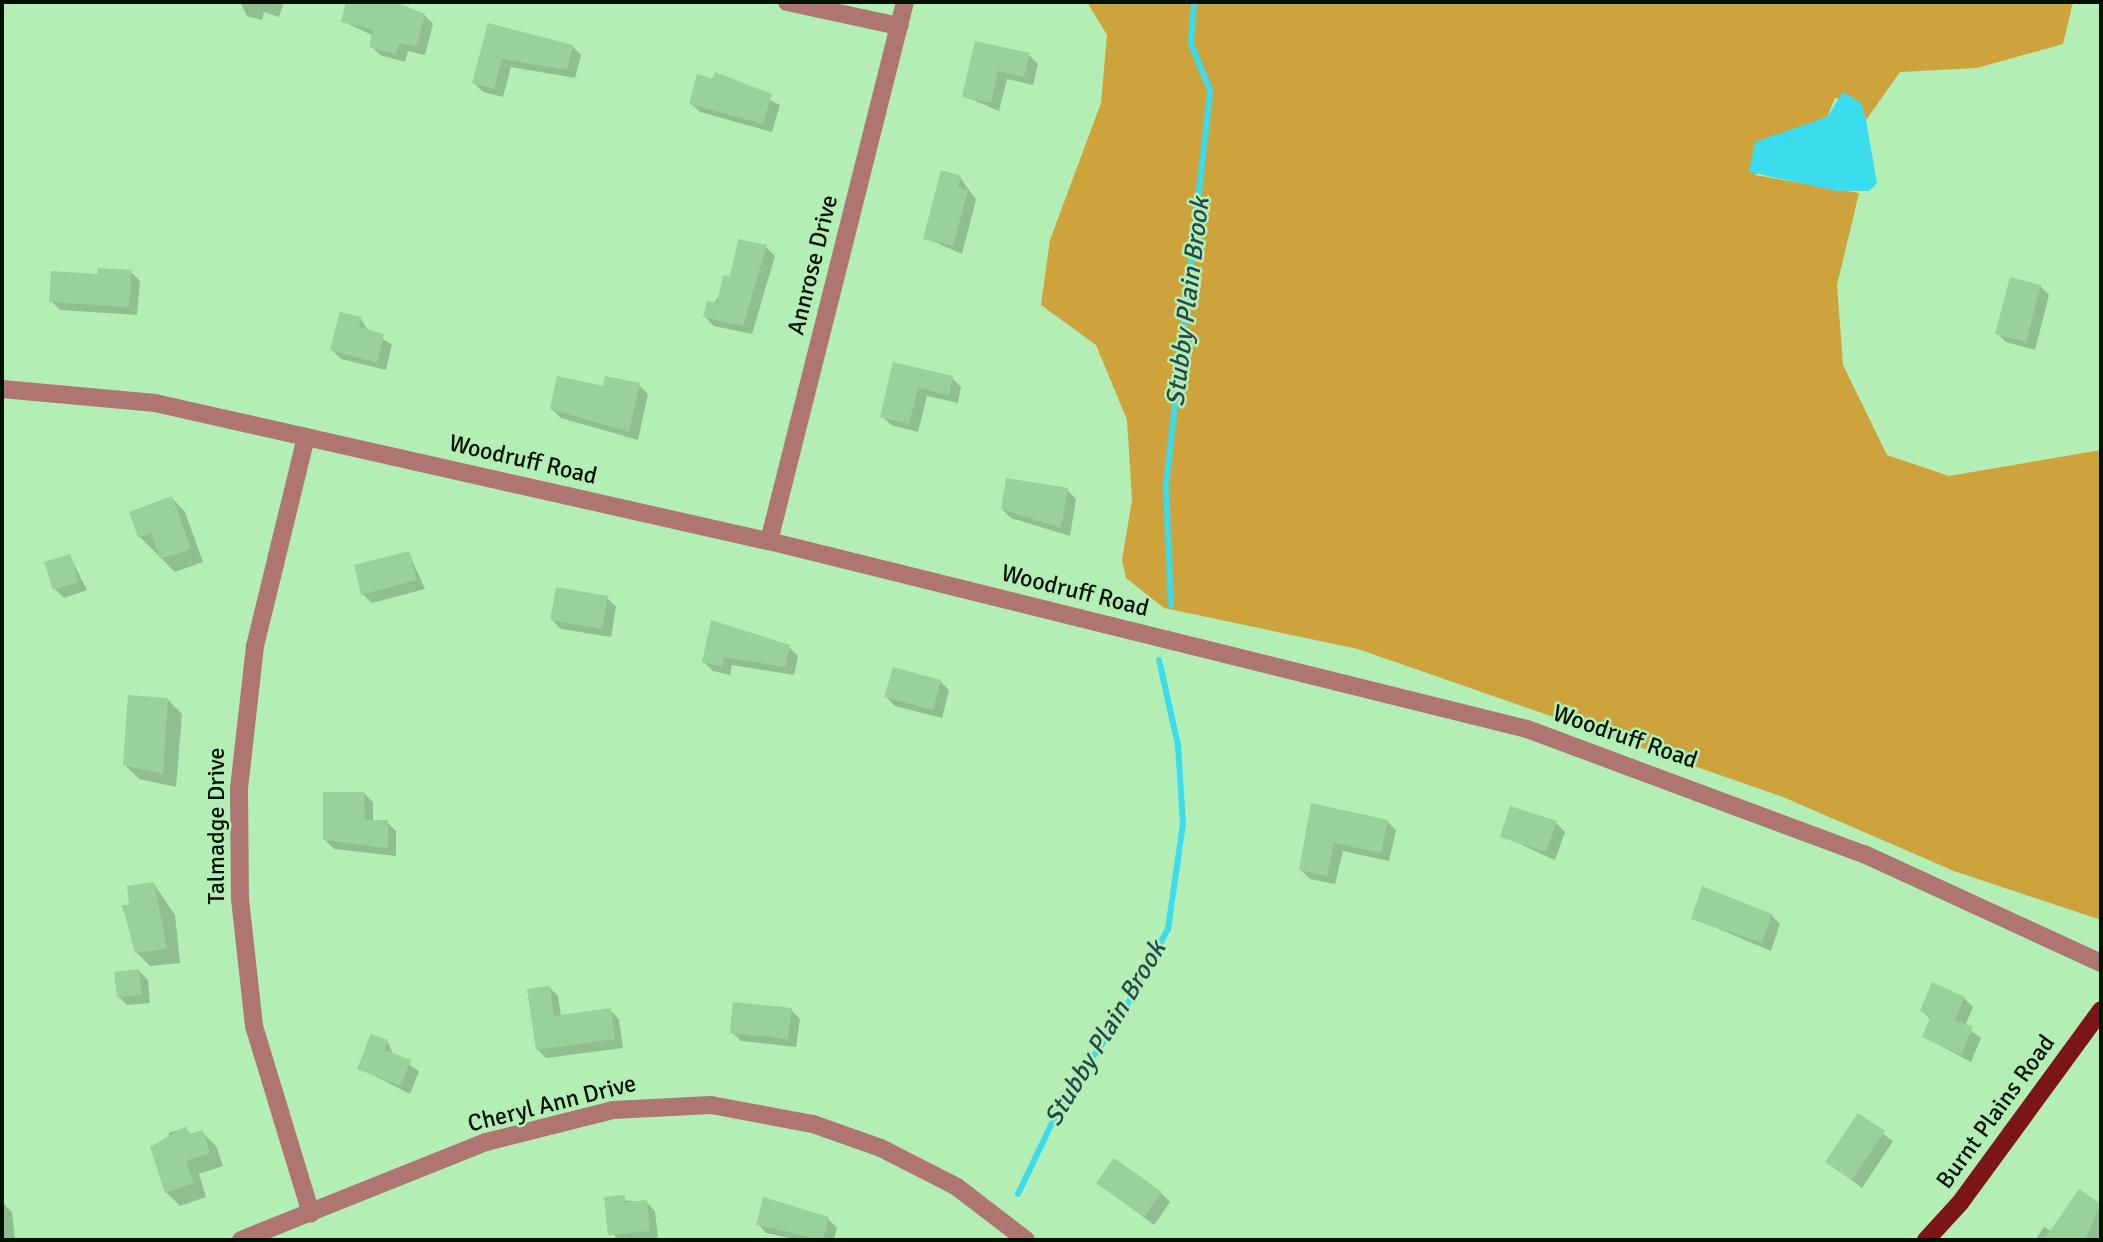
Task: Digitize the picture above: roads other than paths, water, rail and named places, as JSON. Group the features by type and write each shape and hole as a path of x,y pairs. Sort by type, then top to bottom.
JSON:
{"main road":[{"name":"Burnt Plains Road","path":"1926,1240 1960,1203 2101,1010"}],"street":[{"path":"787,2 899,26"},
{"name":"Annrose Drive","path":"769,541 905,2"},
{"name":"Woodruff Road","path":"2,389 155,403 769,541 1540,733 1864,854 2101,962"},
{"name":"Talmadge Drive","path":"306,437 244,716 240,844 254,1026 311,1214"},
{"name":"Cheryl Ann Drive","path":"241,1240 486,1142 613,1110 711,1105 813,1124 881,1148 957,1187 1026,1240"}],"water":[{"path":"1843,92 1861,103 1866,120 1877,183 1869,191 1837,191 1749,172 1755,142 1827,117"}],"waterway":[{"name":"Stubby Plain Brook","path":"1171,605 1166,485 1210,90 1191,44 1194,2"},
{"name":"Stubby Plain Brook","path":"1018,1194 1063,1100 1120,1018 1168,929 1183,824 1178,745 1159,660"}]}
